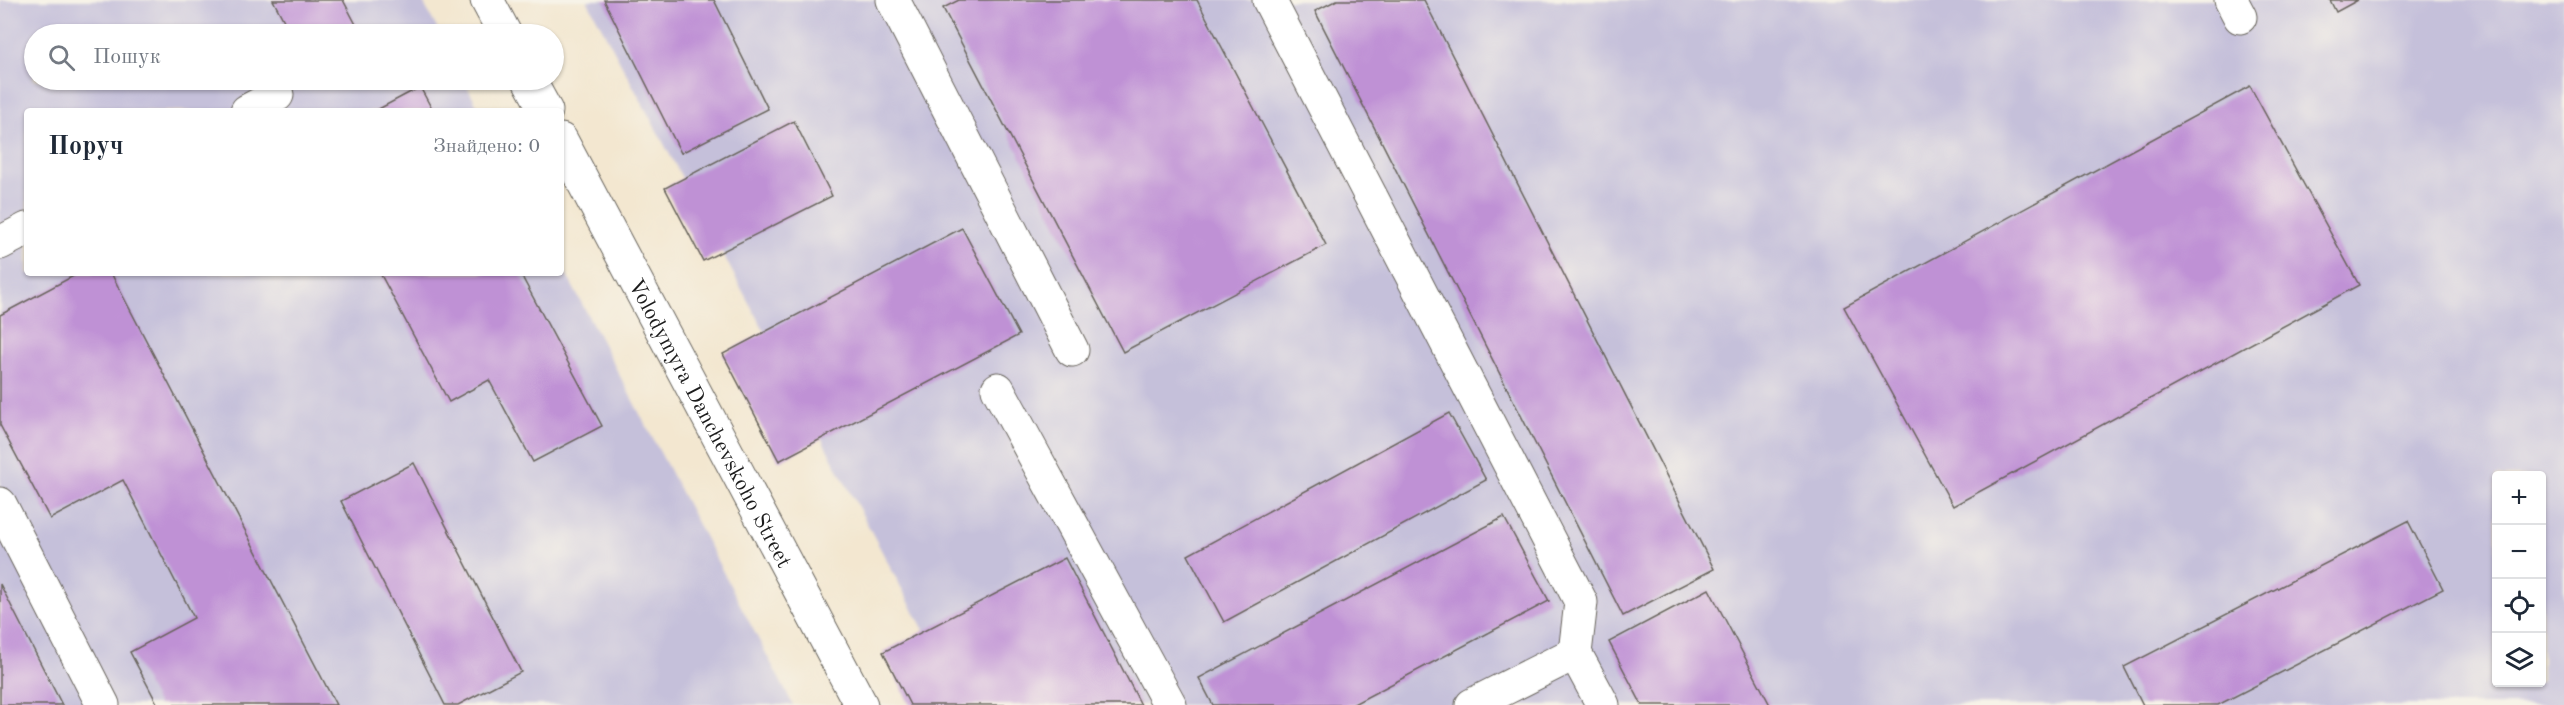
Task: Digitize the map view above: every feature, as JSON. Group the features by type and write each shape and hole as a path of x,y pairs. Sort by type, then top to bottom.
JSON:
{"street":[{"path":"487,0 500,24"},
{"path":"893,0 1072,350"},
{"path":"1269,0 1581,602 1575,653 1603,705"},
{"path":"534,90 544,108"},
{"path":"253,108 277,95"},
{"name":"Volodymyra Danchevskoho Street","path":"564,146 861,705"},
{"path":"0,243 24,231"},
{"path":"998,389 1170,705"},
{"path":"0,504 103,705"},
{"path":"1472,705 1575,653"}],"shaded area":[{"path":"0,0 422,0 435,24 24,24 24,90 469,90 478,108 24,108 24,276 564,276 564,270 793,705 0,705"},
{"path":"587,0 2564,0 2564,705 964,705"}],"building":[{"path":"273,0 343,0 356,24 286,24"},
{"path":"604,0 714,0 768,109 681,153"},
{"path":"959,0 1197,0 1326,245 1123,352 943,8"},
{"path":"1337,0 1424,0 1714,569 1623,616 1315,11"},
{"path":"2330,0 2358,0 2336,12"},
{"path":"2250,86 2359,285 1953,506 1844,307"},
{"path":"414,90 422,90 431,108 381,108"},
{"path":"794,121 832,196 703,261 665,188"},
{"path":"962,228 1019,335 779,461 723,354"},
{"path":"73,276 113,276 336,705 158,705 130,652 194,618 123,480 50,519 0,425 0,315"},
{"path":"382,276 522,276 602,426 533,462 489,380 449,402"},
{"path":"1449,413 1486,480 1224,622 1188,555"},
{"path":"414,463 521,672 458,705 445,705 341,501"},
{"path":"1504,517 1549,601 1352,705 1213,705 1199,678"},
{"path":"2408,521 2443,589 2218,705 2143,705 2124,667"},
{"path":"1065,558 1141,705 910,705 883,652"},
{"path":"0,584 62,705 0,705"},
{"path":"1709,589 1770,705 1642,705 1609,642"}]}
